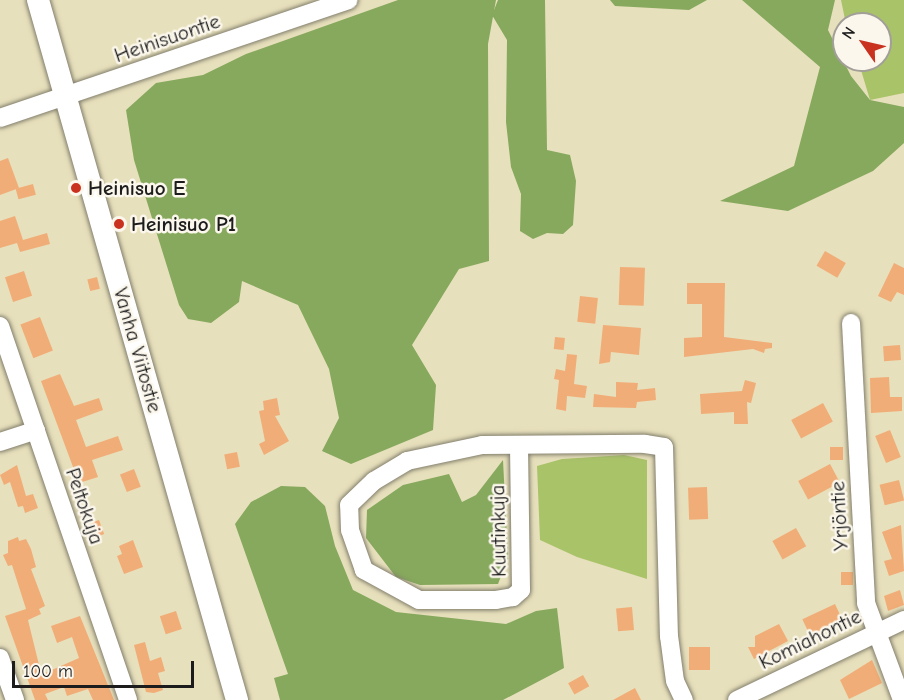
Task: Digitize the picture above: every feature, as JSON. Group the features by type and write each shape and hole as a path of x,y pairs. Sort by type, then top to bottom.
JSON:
{"main road":[{"name":"Vanha Viitostie","path":"38,0 237,700"}],"street":[{"name":"Heinisuontie","path":"0,118 346,0"},
{"name":"Yrjöntie","path":"851,323 866,603 902,700"},
{"name":"Peltokuja","path":"0,326 128,700"},
{"path":"0,442 36,430"},
{"name":"Kuutinkuja","path":"519,446 521,591 513,597 496,600 419,600 364,570 350,530 349,505 374,481 407,461 446,450 519,446 645,444 664,447 669,636 675,681 684,700"},
{"name":"Komiahontie","path":"737,700 876,631 904,620"},
{"path":"0,658 15,700"}],"green space":[{"path":"398,0 496,0 488,44 489,261 459,269 412,345 436,385 433,430 351,464 322,451 339,418 329,369 298,305 242,281 239,302 211,323 188,319 179,305 134,160 126,110 156,83 203,75 246,54"},
{"path":"498,0 545,0 547,150 570,155 576,181 573,225 563,234 547,233 533,239 520,231 521,194 511,167 506,122 507,40 492,15"},
{"path":"610,0 707,0 689,10 615,6"},
{"path":"742,0 835,0 828,30 832,38 832,72 849,72 870,100 904,107 904,143 873,171 788,211 720,201 794,166 820,67"},
{"path":"841,0 904,0 904,93 870,100 862,72 892,72 892,12 844,12"},
{"path":"624,455 647,460 647,579 577,557 540,540 537,466 562,459"},
{"path":"503,460 508,558 498,584 420,585 396,577 366,538 367,510 403,485 449,474 462,502 476,495"},
{"path":"281,486 305,487 325,506 335,546 353,590 396,612 506,624 536,611 557,608 564,668 503,700 280,700 274,678 288,674 235,524 251,502"}],"building":[{"path":"8,158 19,188 0,195 0,161"},
{"path":"33,184 36,195 18,199 16,189"},
{"path":"15,216 23,240 47,233 50,244 20,252 17,243 0,248 0,221"},
{"path":"825,251 846,263 837,278 816,266"},
{"path":"894,263 904,268 904,295 897,292 891,302 878,296"},
{"path":"620,267 645,268 644,306 619,305"},
{"path":"24,271 32,296 13,302 5,277"},
{"path":"97,277 100,289 90,291 87,279"},
{"path":"687,283 725,283 724,337 772,343 772,348 765,349 764,353 753,349 684,357 684,338 702,337 702,304 687,304"},
{"path":"580,296 598,298 595,324 577,322"},
{"path":"40,317 53,351 33,358 20,325"},
{"path":"603,325 641,328 639,355 611,352 610,362 599,364"},
{"path":"555,337 565,338 564,350 554,349"},
{"path":"900,345 901,360 884,361 883,346"},
{"path":"567,354 577,355 574,384 587,386 585,398 567,396 566,411 556,409 559,380 554,379 556,369 565,371"},
{"path":"60,374 74,406 99,398 103,410 76,420 86,447 118,436 123,450 92,460 98,477 79,483 41,381"},
{"path":"889,377 890,397 902,397 902,411 871,413 870,378"},
{"path":"745,380 756,383 751,403 747,402 748,424 734,424 734,412 701,414 700,394 742,391"},
{"path":"616,382 638,383 637,390 655,388 656,400 637,402 636,408 593,407 594,394 616,397"},
{"path":"277,398 280,415 275,416 289,441 264,455 259,444 265,441 259,411 264,410 263,401"},
{"path":"823,403 833,422 801,438 791,420"},
{"path":"890,430 901,457 886,463 875,436"},
{"path":"830,447 843,447 843,460 830,460"},
{"path":"237,452 240,467 227,469 224,454"},
{"path":"830,464 840,483 808,499 798,481"},
{"path":"17,465 26,496 33,494 38,508 25,513 23,506 18,507 10,482 4,485 0,475"},
{"path":"134,469 141,487 127,492 120,474"},
{"path":"899,480 904,500 885,505 880,485"},
{"path":"707,487 708,519 689,520 688,488"},
{"path":"99,520 104,534 96,537 91,523"},
{"path":"901,525 904,571 889,576 884,561 892,559 882,532"},
{"path":"796,528 806,546 783,559 772,541"},
{"path":"18,537 19,541 26,539 31,549 36,567 31,569 45,606 39,609 41,614 28,620 40,669 43,668 45,673 79,658 72,637 57,643 51,626 80,616 114,700 93,700 88,689 67,696 64,687 45,694 48,700 35,700 5,616 26,609 12,565 8,566 3,555 8,553 8,541"},
{"path":"133,540 143,567 124,574 117,556 122,554 119,546"},
{"path":"841,572 853,572 853,585 841,585"},
{"path":"900,590 904,605 888,611 884,596"},
{"path":"835,604 844,623 811,638 802,619"},
{"path":"632,607 634,630 618,631 616,608"},
{"path":"176,611 182,629 166,634 160,616"},
{"path":"779,624 788,641 754,659 748,647 755,647 755,636"},
{"path":"145,642 150,661 161,657 165,671 158,673 163,690 154,693 146,692 134,645"},
{"path":"689,647 710,647 710,670 689,670"},
{"path":"872,660 882,683 849,699 840,680"},
{"path":"583,675 589,686 574,695 568,683"},
{"path":"635,688 641,700 613,700"}],"place":[{"name":"Heinisuo E","path":"76,188"},
{"name":"Heinisuo P1","path":"119,224"}]}
